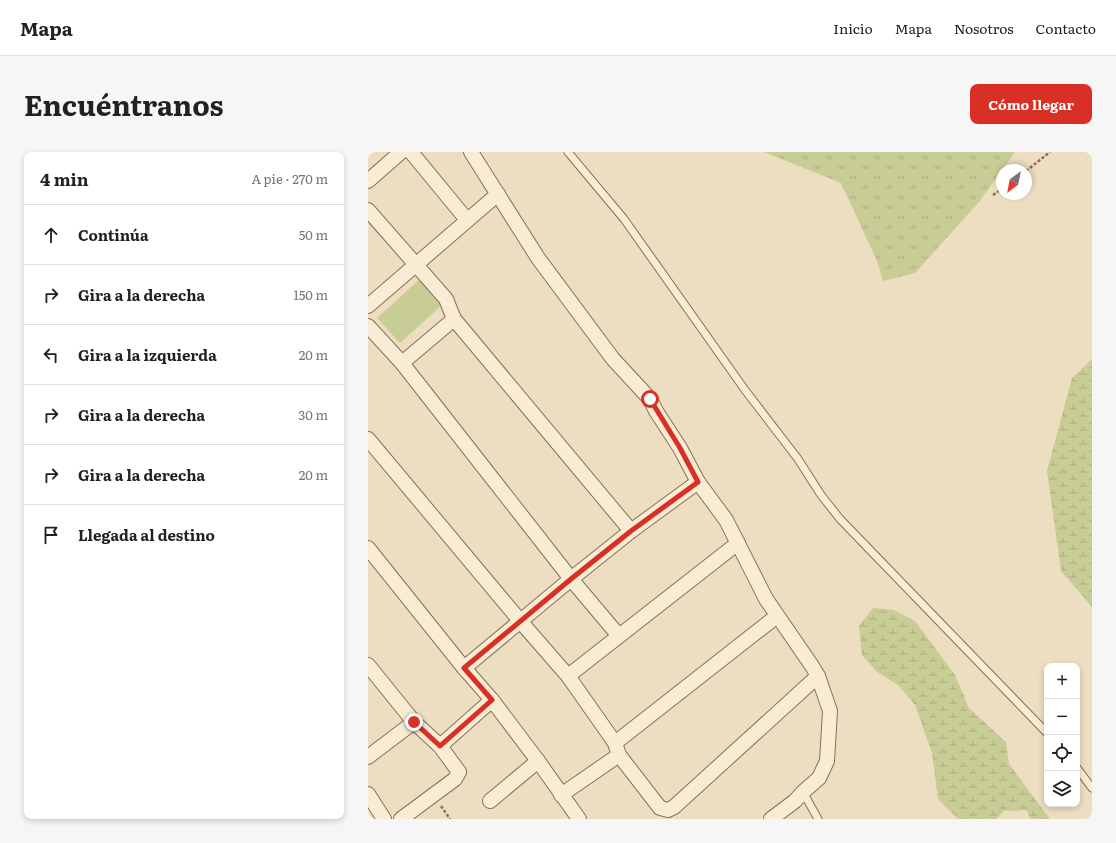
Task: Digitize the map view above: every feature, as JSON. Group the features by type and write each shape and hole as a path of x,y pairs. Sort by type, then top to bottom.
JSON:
{"street":[{"path":"368,181 401,152"},
{"path":"411,152 468,220"},
{"path":"471,152 538,258 582,319 613,359 650,399 680,448 698,482 723,515 738,543 752,575 766,599 818,676 830,711 827,761 819,778 795,801 771,819"},
{"path":"368,306 498,194"},
{"path":"368,210 446,299 454,318 631,531"},
{"path":"402,363 454,318"},
{"path":"368,326 402,363 571,579 619,636"},
{"path":"368,439 568,676 617,749 660,808 668,810 674,807 818,676"},
{"path":"464,668 631,531 698,482"},
{"path":"568,676 738,543"},
{"path":"368,548 464,668 492,700 579,819"},
{"path":"561,795 778,616"},
{"path":"368,665 414,722 440,746 458,772 455,779 401,819"},
{"path":"440,746 492,700"},
{"path":"368,757 414,722"},
{"path":"490,801 538,761"},
{"path":"368,794 384,819"}],"lane":[{"path":"568,152 624,220 731,371 798,459 821,495 840,519 1044,730"},
{"path":"1079,771 1092,788"},
{"path":"803,792 818,819"}],"path":[{"path":"1032,166 1050,152"}],"green space":[{"path":"764,152 1015,152 1006,164 996,164 996,178 979,202 915,273 883,281 877,261 841,183"},
{"path":"420,279 443,304 400,343 377,318"},
{"path":"1092,359 1092,607 1061,571 1047,471 1072,378"},
{"path":"873,608 894,610 915,621 955,675 969,708 1006,742 1009,764 1050,819 1031,819 1026,810 1004,811 996,819 958,819 938,799 932,753 915,705 898,685 877,672 862,655 859,626"}],"route":[{"path":"414,722 440,746 492,700 464,668 631,531 698,482 680,448 650,399"}]}
